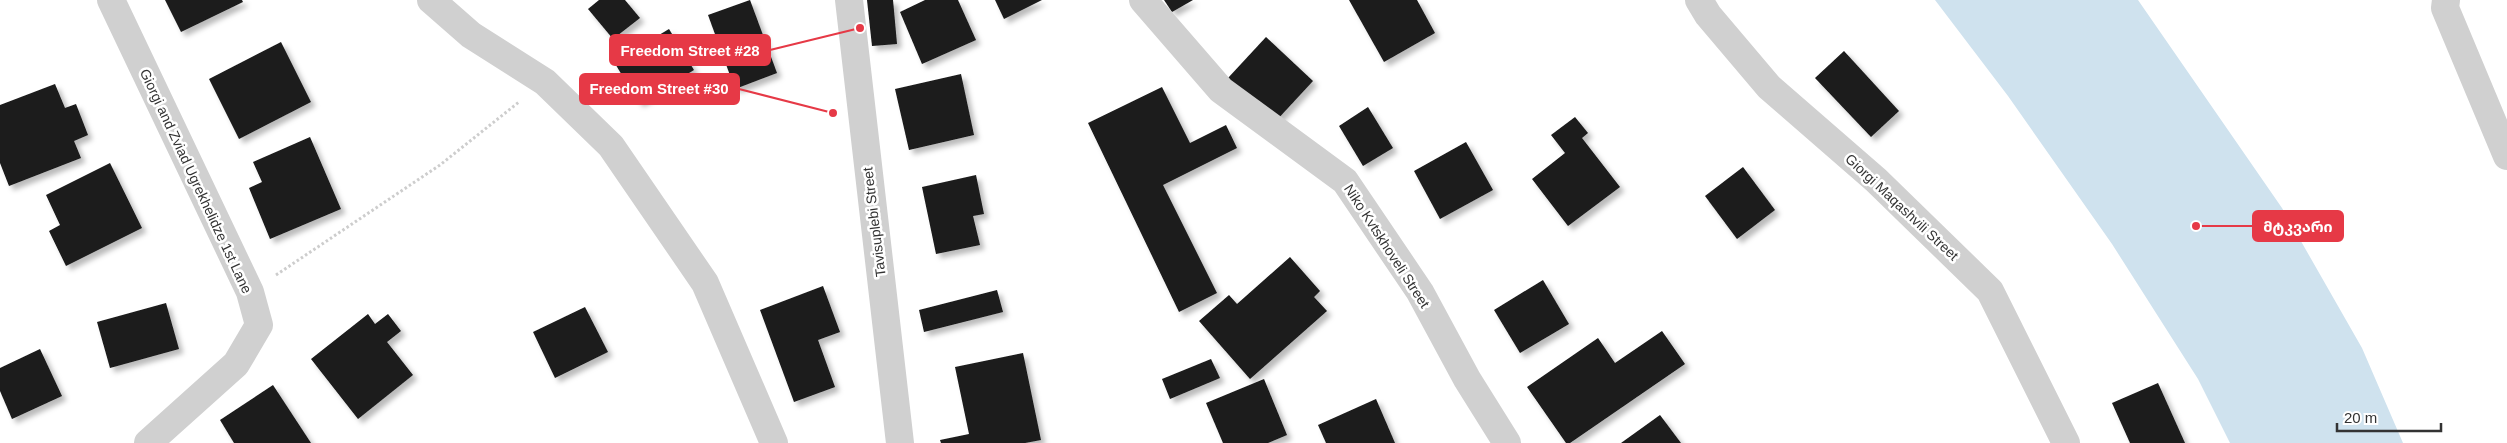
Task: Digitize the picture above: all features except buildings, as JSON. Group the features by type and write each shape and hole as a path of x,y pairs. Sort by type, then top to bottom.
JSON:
{"street":[{"name":"Giorgi and Zviad Ugrekhelidze 1st Lane","path":"111,0 250,292 259,325 236,364 148,443"},
{"path":"431,0 471,36 545,82 611,146 705,283 774,443"},
{"name":"Tavisuplebi Street","path":"849,0 900,443"},
{"name":"Niko Kvtskhoveli Street","path":"1143,0 1222,90 1345,181 1420,292 1467,379 1505,442"},
{"name":"Giorgi Maqashvili Street","path":"1699,0 1708,15 1769,87 1876,180 1990,291 2066,443"},
{"path":"2446,0 2445,8 2507,156"}],"path":[{"path":"250,292 440,165 545,82"}],"water":[{"path":"1935,0 2138,0 2282,208 2362,348 2403,443 2230,443 2198,379 2112,244 2008,96"}],"place":[{"name":"Freedom Street #28","path":"860,28"},
{"name":"Freedom Street #30","path":"833,113"},
{"name":"მტკვარი","path":"2196,226"}]}
